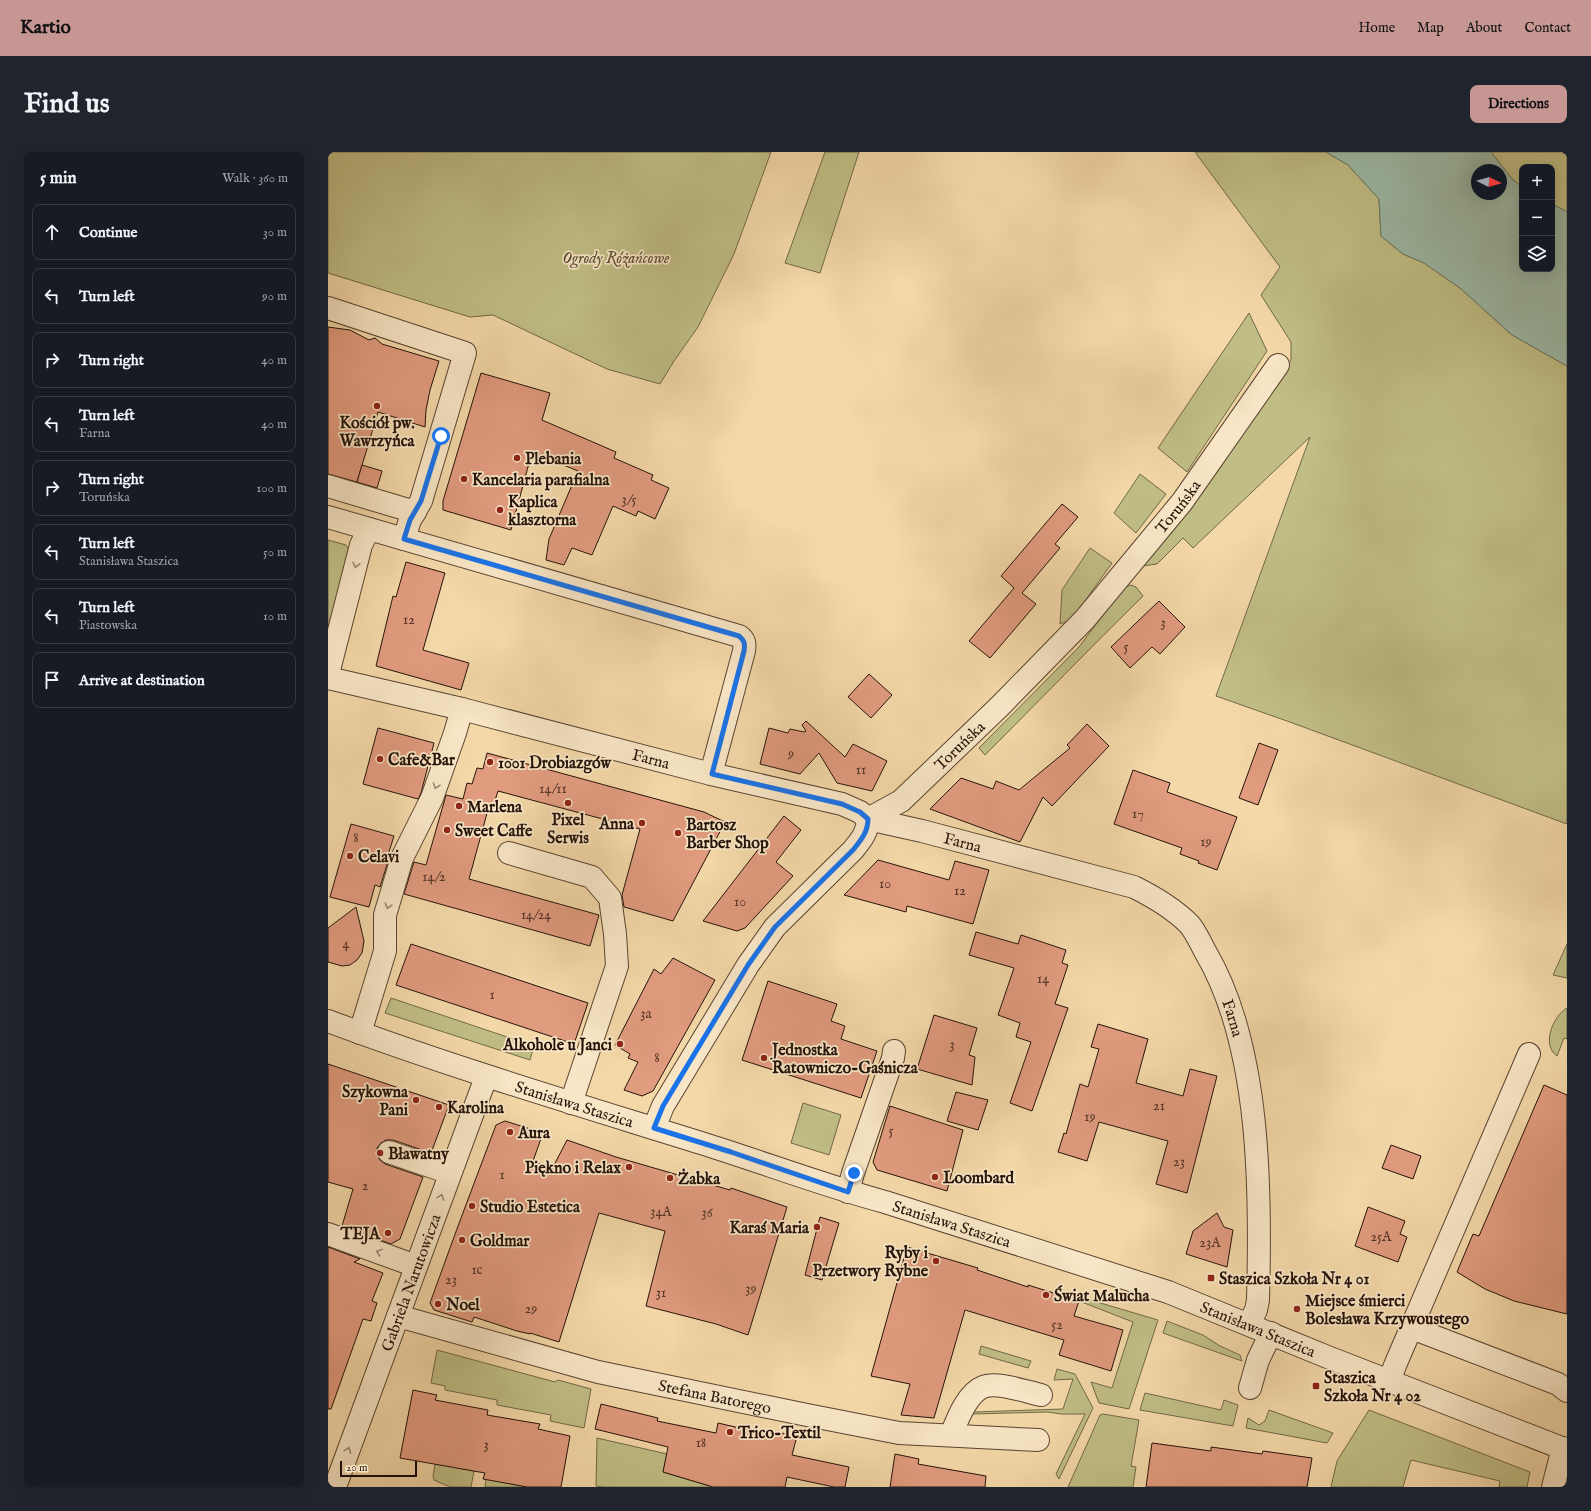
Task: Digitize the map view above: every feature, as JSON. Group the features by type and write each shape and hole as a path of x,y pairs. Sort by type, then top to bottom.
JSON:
{"street":[{"path":"328,308 465,353 421,501 410,520 404,539"},
{"name":"Toruńska","path":"868,819 901,801 1000,706 1085,619 1182,502 1278,365"},
{"path":"328,486 415,512"},
{"path":"328,517 739,636 743,639 745,644 744,651 712,774"},
{"path":"328,674 361,545 369,529"},
{"name":"Farna","path":"328,678 462,709 712,774 842,804 860,812 868,819 922,831 1134,887 1158,900 1190,925 1214,967 1228,1001 1239,1038 1251,1100 1260,1233 1258,1300 1256,1310 1249,1324"},
{"path":"360,1033 385,951 385,915 402,858 432,798 462,709"},
{"path":"654,1128 663,1106 748,965 775,927 853,850 868,827 868,819"},
{"path":"510,853 592,877 610,898 615,934 617,966 571,1103"},
{"name":"Stanisława Staszica","path":"328,1021 486,1077 731,1152 848,1192 885,1202 1168,1292 1389,1381 1565,1449"},
{"path":"848,1192 893,1058 894,1050"},
{"path":"1389,1381 1529,1054"},
{"name":"Gabriela Narutowicza","path":"335,1487 486,1077"},
{"path":"389,1152 450,1173"},
{"path":"328,1234 416,1266"},
{"name":"Stefana Batorego","path":"398,1316 598,1372 899,1433 1038,1440"},
{"path":"1412,1328 1558,1384 1567,1391"},
{"path":"1250,1388 1258,1360 1271,1333"},
{"path":"951,1435 961,1411 971,1397 982,1387 997,1385 1041,1395"},
{"path":"1553,1487 1565,1449"}],"green space":[{"name":"Ogrody Różańcowe","path":"328,152 771,152 734,254 698,327 660,384 607,369 493,315 470,317 328,273"},
{"path":"825,152 859,152 820,273 785,263"},
{"path":"1195,152 1326,152 1348,165 1379,199 1381,236 1403,254 1424,263 1460,288 1512,335 1567,366 1567,824 1216,696 1310,437 1193,548 1183,538 1157,564 1143,566 1291,360 1291,342 1261,295 1280,267"},
{"path":"1491,152 1567,152 1567,212 1555,206 1555,164 1519,164 1519,185 1507,173 1507,164 1500,164"},
{"path":"1249,313 1267,351 1187,472 1158,448"},
{"path":"1140,474 1166,494 1136,533 1114,513"},
{"path":"328,540 346,545 350,551 328,628"},
{"path":"1090,548 1112,563 1072,619 1060,624 1062,590"},
{"path":"1131,585 1136,587 1143,596 985,755 979,748 1079,647 1123,588"},
{"path":"1567,944 1567,978 1553,975"},
{"path":"391,998 534,1046 530,1060 385,1013"},
{"path":"1567,1008 1567,1039 1564,1038 1557,1056 1552,1051 1549,1038 1553,1024 1557,1017"},
{"path":"803,1103 841,1115 829,1155 791,1143"},
{"path":"1080,1297 1158,1320 1129,1409 1099,1403 1091,1382 1112,1388 1133,1322 1079,1301"},
{"path":"1167,1321 1203,1335 1220,1346 1240,1355 1242,1361 1163,1333"},
{"path":"981,1346 1031,1361 1028,1368 979,1354"},
{"path":"437,1350 555,1382 558,1380 591,1389 584,1428 550,1421 551,1415 497,1405 497,1400 445,1390 445,1386 431,1383"},
{"path":"1057,1369 1075,1374 1093,1408 1059,1479 1056,1474 1085,1414 1061,1414 1048,1412 973,1414 974,1412 1063,1409 1073,1379 1054,1380"},
{"path":"1145,1393 1221,1410 1224,1400 1238,1405 1233,1426 1140,1410"},
{"path":"1269,1410 1333,1433 1327,1443 1246,1428 1248,1418 1259,1425 1265,1421"},
{"path":"1369,1410 1530,1472 1527,1487 1499,1487 1500,1481 1411,1460 1403,1487 1331,1487 1337,1461"},
{"path":"1103,1414 1139,1420 1131,1466 1136,1467 1133,1487 1068,1487 1100,1415"},
{"path":"597,1438 667,1454 663,1472 713,1487 596,1486"},
{"path":"435,1464 474,1471 471,1487 450,1487 434,1480 433,1476"},
{"path":"486,1479 527,1487 485,1487"}],"shaded area":[{"path":"1326,152 1491,152 1500,164 1471,164 1471,200 1507,200 1507,173 1519,185 1519,272 1555,272 1555,206 1567,212 1567,366 1512,335 1460,288 1424,263 1403,254 1381,236 1379,199 1348,165"}],"building":[{"name":"Kościół pw. Wawrzyńca","path":"328,327 350,330 369,340 375,338 382,344 439,361 430,390 426,410 425,427 378,412 357,482 328,474"},
{"path":"481,373 550,393 542,420 616,452 614,458 653,475 651,480 669,488 655,519 638,511 636,516 613,506 592,555 572,548 564,565 546,560 549,539 578,471 532,452 511,530 443,510 443,501"},
{"path":"362,465 382,471 377,488 357,482"},
{"path":"1062,504 1078,517 1055,544 1060,548 1022,593 1036,604 990,658 969,641 1014,588 1001,576"},
{"path":"406,562 445,573 423,650 469,663 461,690 376,666 393,596 396,597"},
{"path":"1159,601 1185,627 1160,654 1152,647 1130,668 1111,647"},
{"path":"869,674 892,695 871,718 848,697"},
{"path":"806,721 845,757 853,744 887,761 872,791 837,783 819,753 800,774 760,764 769,728 788,733 790,729 804,732 806,731 802,725"},
{"path":"1087,724 1109,746 1052,806 1043,797 1020,842 930,809 961,778 993,789 996,781 1019,790 1070,748 1067,745"},
{"path":"378,728 434,743 421,793 418,799 363,784"},
{"path":"1259,743 1278,750 1258,805 1239,798"},
{"path":"487,753 704,812 725,822 673,921 624,907 622,895 640,829 498,791 493,807 489,806 469,879 599,915 590,946 404,894 414,862 426,865 446,795 463,799 467,783 472,784 477,768 483,769"},
{"path":"1133,770 1170,783 1167,792 1237,817 1217,870 1180,854 1182,848 1114,824"},
{"path":"784,816 801,830 776,862 793,876 745,928 737,931 703,921"},
{"path":"351,824 394,836 380,887 375,885 369,907 330,897"},
{"path":"878,860 949,880 955,861 989,870 973,924 907,906 906,912 844,895"},
{"path":"356,907 364,941 362,953 357,960 350,965 342,966 328,962 328,928"},
{"path":"976,932 1018,944 1021,935 1066,950 1062,963 1068,965 1055,1004 1068,1008 1032,1111 1010,1103 1031,1042 1016,1037 1020,1023 998,1015 1014,968 969,955"},
{"path":"411,944 588,1003 574,1044 396,985"},
{"path":"673,958 715,980 653,1091 642,1096 624,1090 638,1062 628,1058 630,1054 615,1045 654,969 661,974"},
{"path":"768,981 837,1004 831,1021 845,1026 841,1039 877,1051 861,1098 742,1060"},
{"path":"934,1015 977,1028 969,1055 975,1057 972,1085 917,1069"},
{"path":"1098,1024 1148,1039 1136,1083 1183,1096 1190,1069 1217,1076 1187,1193 1156,1184 1168,1141 1099,1122 1087,1161 1058,1152 1064,1133 1066,1134 1080,1084 1088,1087 1099,1049 1091,1047"},
{"path":"328,1064 449,1105 431,1153 393,1140 386,1140 377,1148 377,1155 385,1164 423,1177 400,1239 391,1244 342,1226 353,1189 328,1182"},
{"path":"1544,1085 1567,1095 1567,1314 1514,1301 1485,1289 1457,1272 1473,1234 1479,1236"},
{"path":"956,1092 988,1100 978,1130 947,1121"},
{"path":"890,1106 963,1130 947,1191 877,1170 873,1162"},
{"path":"505,1121 543,1133 533,1161 552,1169 567,1140 616,1157 730,1190 731,1188 787,1207 748,1335 716,1324 646,1306 665,1231 599,1213 559,1342 530,1333 517,1331 474,1317 472,1322 434,1310 430,1303 458,1226 496,1125"},
{"path":"1391,1145 1421,1156 1413,1179 1382,1168"},
{"path":"1368,1207 1405,1221 1400,1234 1407,1237 1398,1262 1355,1246"},
{"path":"1217,1213 1224,1227 1233,1230 1227,1267 1186,1254 1193,1231"},
{"path":"820,1217 839,1223 822,1280 805,1275"},
{"path":"328,1247 360,1259 354,1262 383,1273 372,1301 377,1303 371,1321 363,1319 331,1409 328,1409"},
{"path":"907,1247 978,1268 977,1270 1028,1287 1028,1285 1079,1301 1074,1316 1123,1330 1111,1371 1059,1355 1064,1340 965,1310 934,1418 901,1415 910,1384 871,1376"},
{"path":"413,1390 437,1395 435,1400 488,1410 487,1415 540,1424 538,1429 570,1436 561,1487 527,1487 483,1479 485,1473 400,1458"},
{"path":"601,1404 658,1418 657,1421 716,1433 718,1423 770,1435 771,1431 797,1436 792,1455 849,1467 845,1487 834,1487 787,1477 785,1487 713,1487 663,1472 668,1447 595,1429"},
{"path":"1152,1443 1211,1451 1211,1447 1262,1454 1263,1451 1312,1458 1307,1487 1146,1487"},
{"path":"895,1454 919,1459 918,1464 986,1476 985,1487 890,1487"}],"place":[{"name":"Kościół pw. Wawrzyńca","path":"377,406"},
{"name":"Plebania","path":"517,458"},
{"name":"Kancelaria parafialna","path":"464,479"},
{"name":"Kaplica klasztorna","path":"500,510"},
{"name":"Cafe&Bar","path":"380,759"},
{"name":"1001 Drobiazgów","path":"490,762"},
{"name":"Pixel Serwis","path":"568,803"},
{"name":"Marlena","path":"459,806"},
{"name":"Anna","path":"642,823"},
{"name":"Sweet Caffe","path":"447,830"},
{"name":"Bartosz Barber Shop","path":"678,833"},
{"name":"Celavi","path":"350,856"},
{"name":"Alkohole u Janci","path":"620,1044"},
{"name":"Jednostka Ratowniczo-Gaśnicza","path":"764,1058"},
{"name":"Szykowna Pani","path":"416,1100"},
{"name":"Karolina","path":"439,1107"},
{"name":"Aura","path":"510,1132"},
{"name":"Bławatny","path":"380,1153"},
{"name":"Piękno i Relax","path":"629,1167"},
{"name":"Loombard","path":"935,1177"},
{"name":"Żabka","path":"670,1178"},
{"name":"Studio Estetica","path":"472,1206"},
{"name":"Karaś Maria","path":"817,1227"},
{"name":"TEJA","path":"388,1233"},
{"name":"Goldmar","path":"462,1240"},
{"name":"Ryby i Przetwory Rybne","path":"936,1261"},
{"name":"Staszica Szkoła Nr 4 01","path":"1211,1278"},
{"name":"Świat Malucha","path":"1046,1295"},
{"name":"Noel","path":"438,1304"},
{"name":"Miejsce śmierci Bolesława Krzywoustego","path":"1297,1309"},
{"name":"Staszica Szkoła Nr 4 02","path":"1316,1386"},
{"name":"Trico-Textil","path":"730,1432"}],"route":[{"path":"441,436 421,501 410,520 404,539 739,636 743,639 745,644 744,651 712,774 842,804 860,812 868,819 868,827 853,850 775,927 748,965 663,1106 654,1128 731,1152 848,1192 854,1173"}]}
